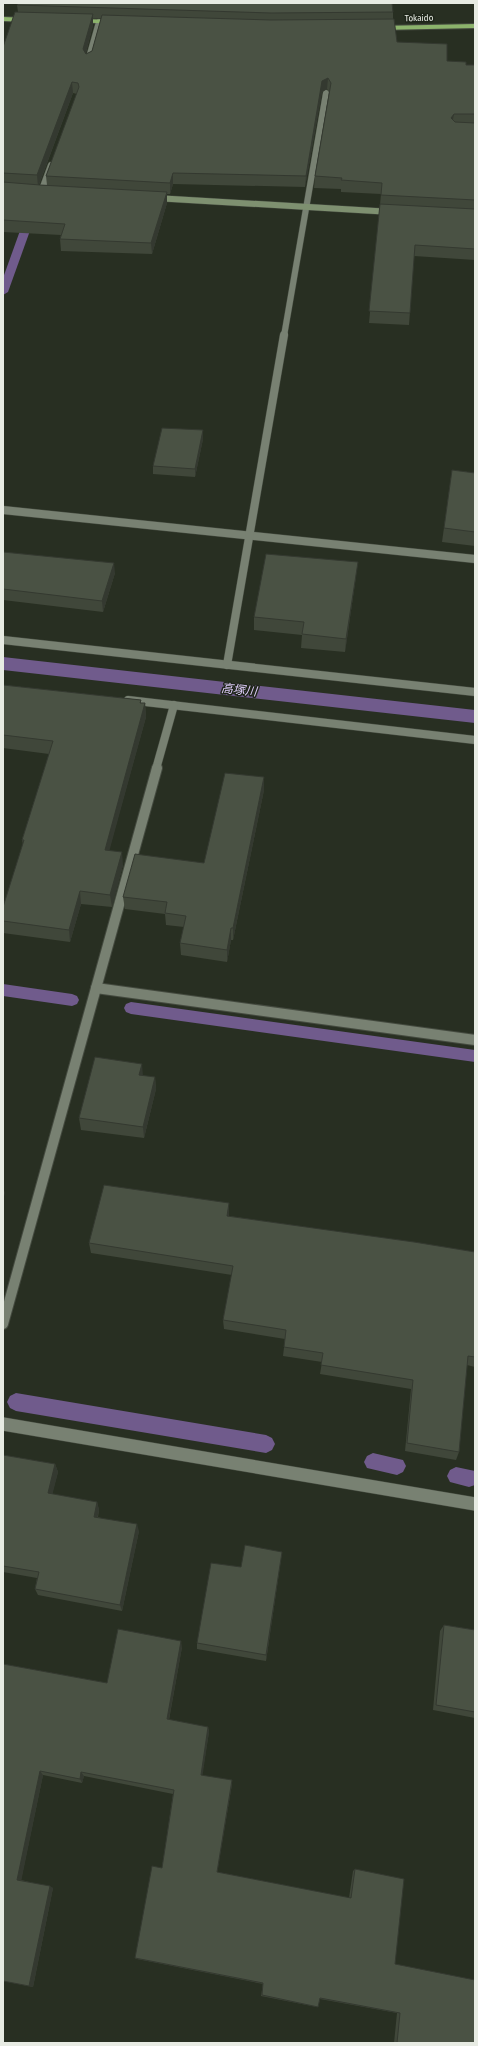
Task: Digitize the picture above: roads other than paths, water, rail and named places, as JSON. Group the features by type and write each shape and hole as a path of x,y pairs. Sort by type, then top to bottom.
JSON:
{"highway":[{"path":"3,19 35,20"},
{"path":"67,21 122,23"},
{"name":"Tokaido","path":"370,28 475,26"}],"street":[{"path":"88,61 99,22"},
{"path":"227,665 326,93"},
{"path":"41,192 55,155"},
{"path":"33,191 49,192"},
{"path":"150,198 398,212"},
{"path":"3,510 475,559"},
{"path":"3,640 475,692"},
{"path":"119,699 475,740"},
{"path":"3,1324 174,705"},
{"path":"96,988 475,1040"},
{"path":"3,1424 475,1504"}],"water":[{"name":"高塚川","path":"3,657 475,710 475,723 3,670"}],"waterway":[{"path":"3,292 31,214"},
{"path":"3,990 72,1000"},
{"path":"131,1008 475,1056"},
{"path":"16,1402 266,1444"},
{"path":"373,1462 397,1466"},
{"path":"456,1476 469,1478"}]}
